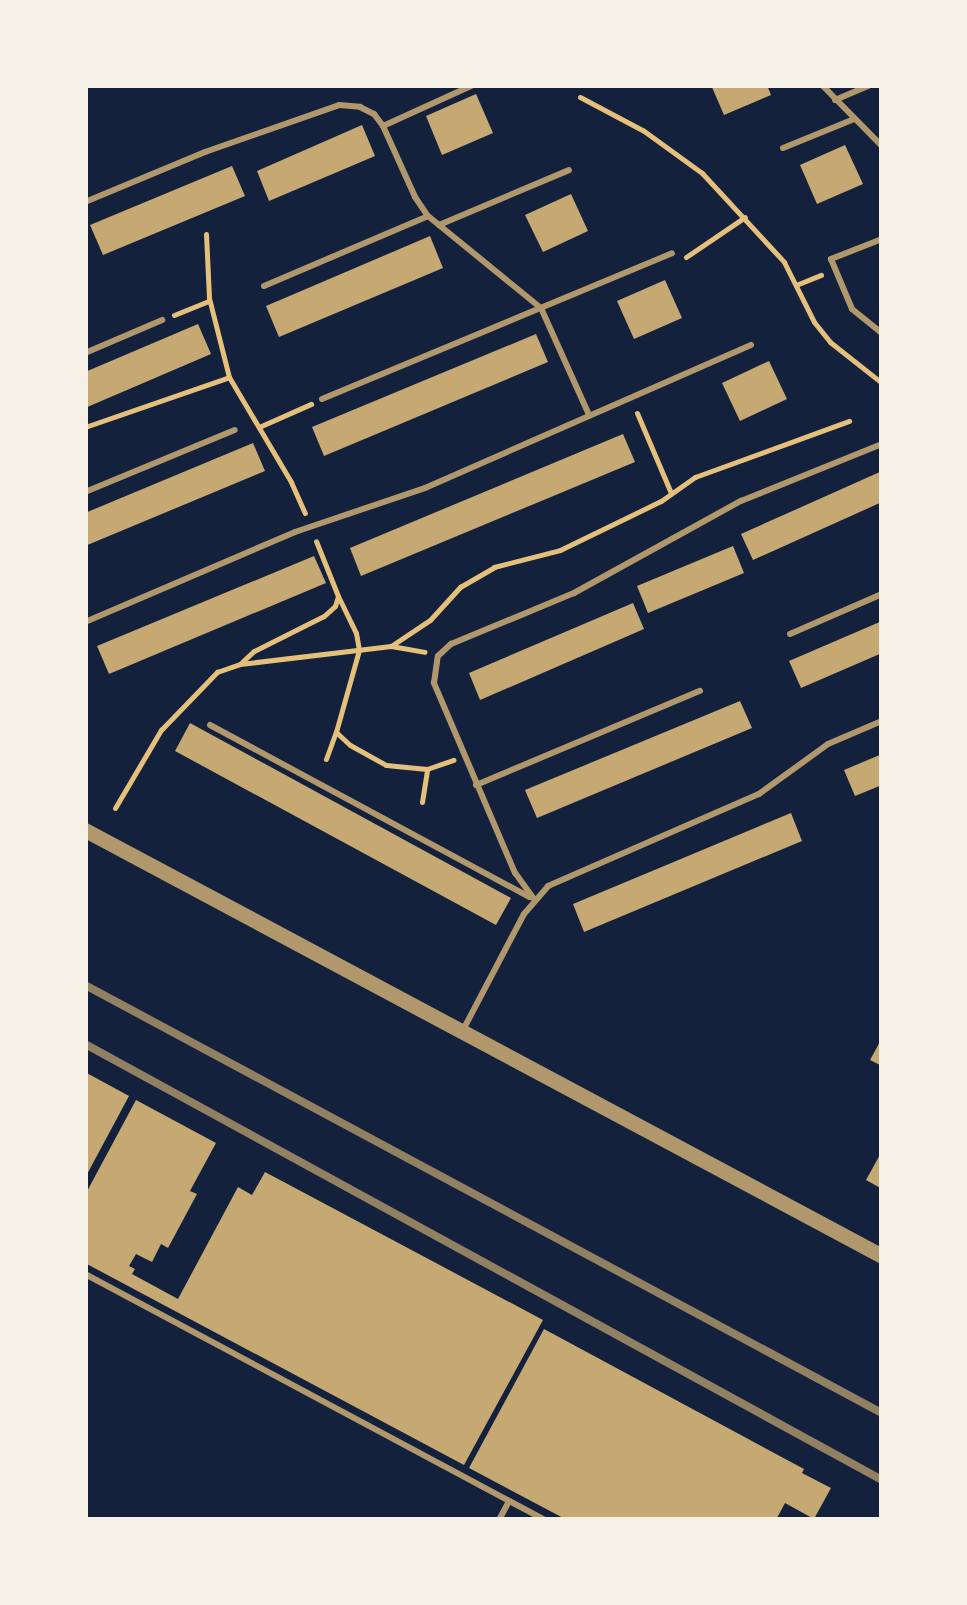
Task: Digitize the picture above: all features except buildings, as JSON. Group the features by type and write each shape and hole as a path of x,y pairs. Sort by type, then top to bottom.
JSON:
{"street":[{"path":"85,830 882,1256"}],"lane":[{"path":"383,126 473,85"},
{"path":"822,85 882,146"},
{"path":"835,100 872,85"},
{"path":"85,202 339,105 360,107 374,114 383,126 415,198 428,216 541,308 589,415"},
{"path":"782,148 854,118"},
{"path":"439,224 569,170"},
{"path":"264,286 428,216"},
{"path":"882,239 831,259 852,310 882,334"},
{"path":"322,399 672,254"},
{"path":"85,353 162,320"},
{"path":"85,622 295,532 425,488 751,345"},
{"path":"85,492 235,430"},
{"path":"534,899 514,873 434,682 438,656 452,644 574,593 740,501 882,444"},
{"path":"790,634 882,594"},
{"path":"476,785 700,691"},
{"path":"462,1032 534,899 567,878 758,794 828,744 882,721"},
{"path":"210,725 534,899"},
{"path":"85,1274 545,1520"},
{"path":"499,1520 509,1500"}],"path":[{"path":"580,97 663,144 702,173 784,262 830,342 882,383"},
{"path":"672,254 689,256 745,217"},
{"path":"206,234 209,301 229,377 306,516"},
{"path":"796,285 834,269"},
{"path":"162,320 209,301"},
{"path":"85,428 229,377"},
{"path":"630,397 672,493"},
{"path":"259,427 322,399"},
{"path":"391,646 430,620 460,587 494,567 560,550 718,467 850,420"},
{"path":"314,536 356,633 358,650 326,759"},
{"path":"115,808 173,715 199,686 240,664 254,651 324,616 338,596"},
{"path":"240,664 391,646 438,656"},
{"path":"336,732 350,745 386,765 427,769 464,755"},
{"path":"422,802 427,769"}],"railway":[{"path":"85,985 882,1413"},
{"path":"85,1044 882,1480"}]}
